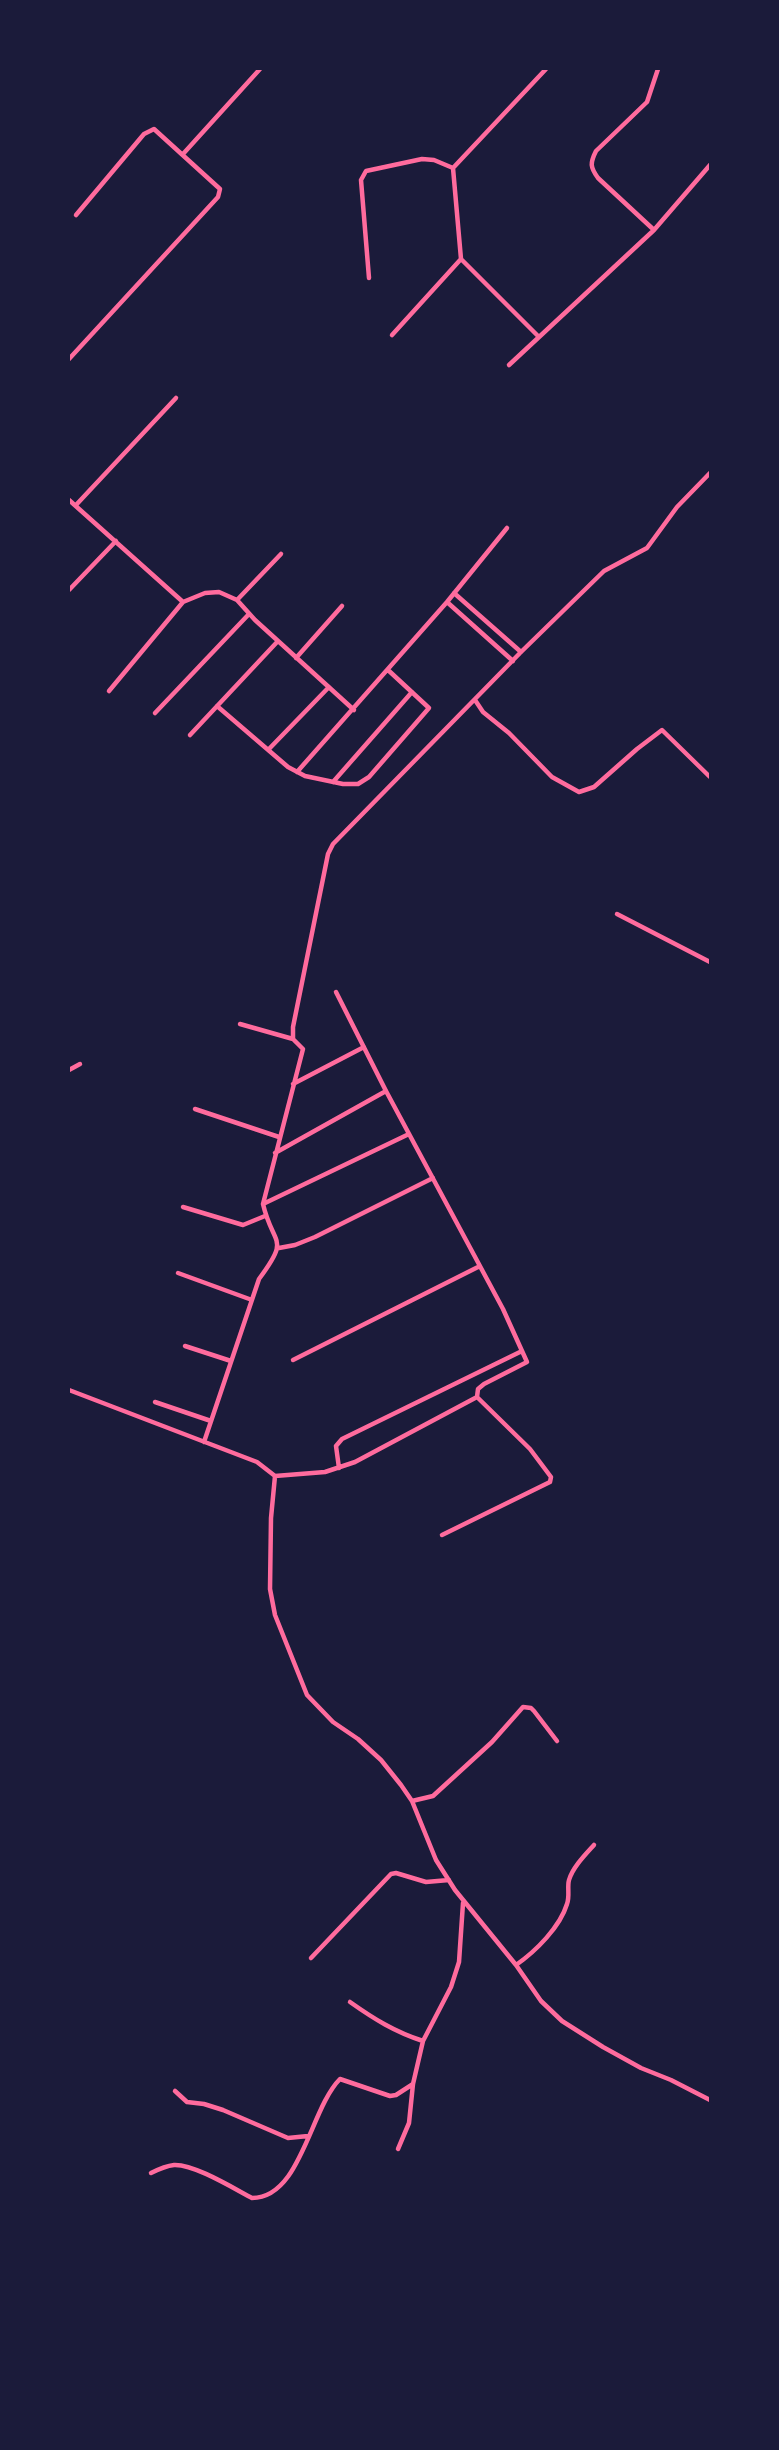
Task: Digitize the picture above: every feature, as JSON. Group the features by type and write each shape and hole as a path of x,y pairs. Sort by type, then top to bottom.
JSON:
{"street":[{"path":"183,154 260,69"},
{"path":"539,337 461,259 453,168 546,69"},
{"path":"654,230 598,178 591,169 591,161 596,152 646,102 658,69"},
{"path":"69,359 218,197 220,189 156,130 152,130 139,140 76,215"},
{"path":"369,278 361,180 366,171 422,159 434,160 453,168"},
{"path":"509,365 654,230 710,165"},
{"path":"392,335 461,259"},
{"path":"76,505 176,398"},
{"path":"292,1040 328,854 333,844 521,652 604,571 647,548 677,507 710,473"},
{"path":"69,500 183,602"},
{"path":"297,772 447,602 507,528"},
{"path":"69,590 116,541"},
{"path":"237,600 281,554"},
{"path":"109,691 183,602 205,593 219,592 237,600 249,614 354,710"},
{"path":"454,593 521,652"},
{"path":"447,602 513,661"},
{"path":"296,658 342,606"},
{"path":"155,714 249,614"},
{"path":"190,735 278,641"},
{"path":"217,706 297,772 333,782 358,784 369,777 428,710 428,706 388,670"},
{"path":"268,750 329,687"},
{"path":"333,782 412,692"},
{"path":"475,700 483,712 509,733 552,777 579,792 594,786 662,730 710,777"},
{"path":"617,914 710,962"},
{"path":"336,992 386,1091 503,1309 528,1362 483,1384 478,1389 477,1397"},
{"path":"204,1442 259,1279 279,1248 277,1236 266,1216 263,1204 303,1049 292,1040 240,1024"},
{"path":"294,1084 364,1047"},
{"path":"69,1070 80,1064"},
{"path":"275,1153 386,1091"},
{"path":"195,1109 279,1137"},
{"path":"263,1204 409,1134"},
{"path":"279,1248 295,1245 315,1237 433,1178"},
{"path":"183,1207 243,1225 266,1216"},
{"path":"293,1360 480,1266"},
{"path":"178,1273 252,1300"},
{"path":"185,1346 231,1361"},
{"path":"339,1468 336,1446 342,1439 522,1351"},
{"path":"69,1390 257,1462 275,1476 324,1472 355,1462 477,1397"},
{"path":"442,1534 550,1482 551,1478 530,1449 477,1397"},
{"path":"155,1402 211,1421"},
{"path":"275,1476 271,1518 270,1589 275,1615 307,1695 333,1722 358,1739 381,1760 412,1801 436,1860 463,1902 516,1965 542,2001 562,2021 641,2068 710,2100"},
{"path":"412,1801 433,1796 492,1742 523,1707 527,1706 534,1711 557,1742"},
{"path":"516,1965 528,1956 562,1915 568,1902 569,1880 582,1858 594,1845"},
{"path":"311,1958 391,1874 396,1873 426,1882 449,1880"},
{"path":"398,2149 409,2123 413,2084 423,2041 451,1987 459,1962 463,1902"},
{"path":"350,2001 379,2022 423,2041"},
{"path":"151,2173 164,2167 182,2166 252,2198 262,2198 274,2193 297,2163 329,2093 340,2079 390,2096 396,2095 413,2084"},
{"path":"175,2091 187,2102 204,2103 288,2138 308,2136"}]}
